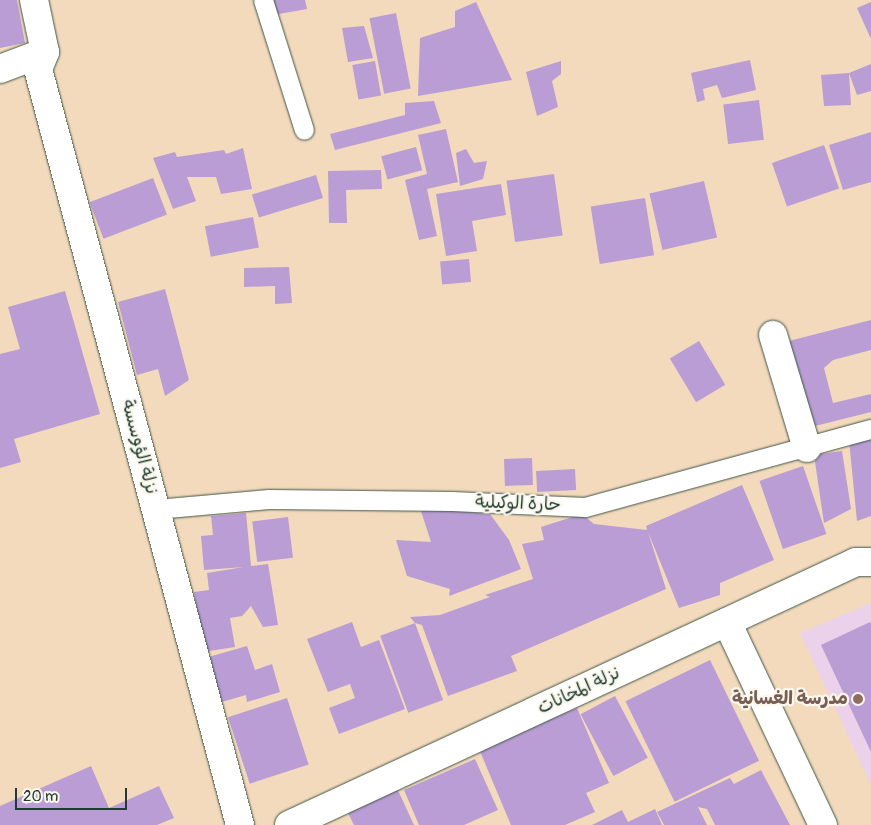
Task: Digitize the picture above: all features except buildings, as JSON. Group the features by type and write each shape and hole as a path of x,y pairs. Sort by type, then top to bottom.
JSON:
{"street":[{"name":"نزلة الؤوسسة","path":"40,3 42,60 156,509 240,825"},
{"path":"0,68 42,60"},
{"path":"773,336 806,448"},
{"name":"نزلة المخانات","path":"289,825 856,562 871,562"},
{"path":"728,622 823,825"}],"lane":[{"path":"263,0 304,130"},
{"name":"حارة الوكيلية","path":"156,509 269,499 452,501 585,507 871,430"}],"shaded area":[{"path":"871,603 871,785 800,633"}],"place":[{"name":"مدرسة الغسانية","path":"858,699"}]}
